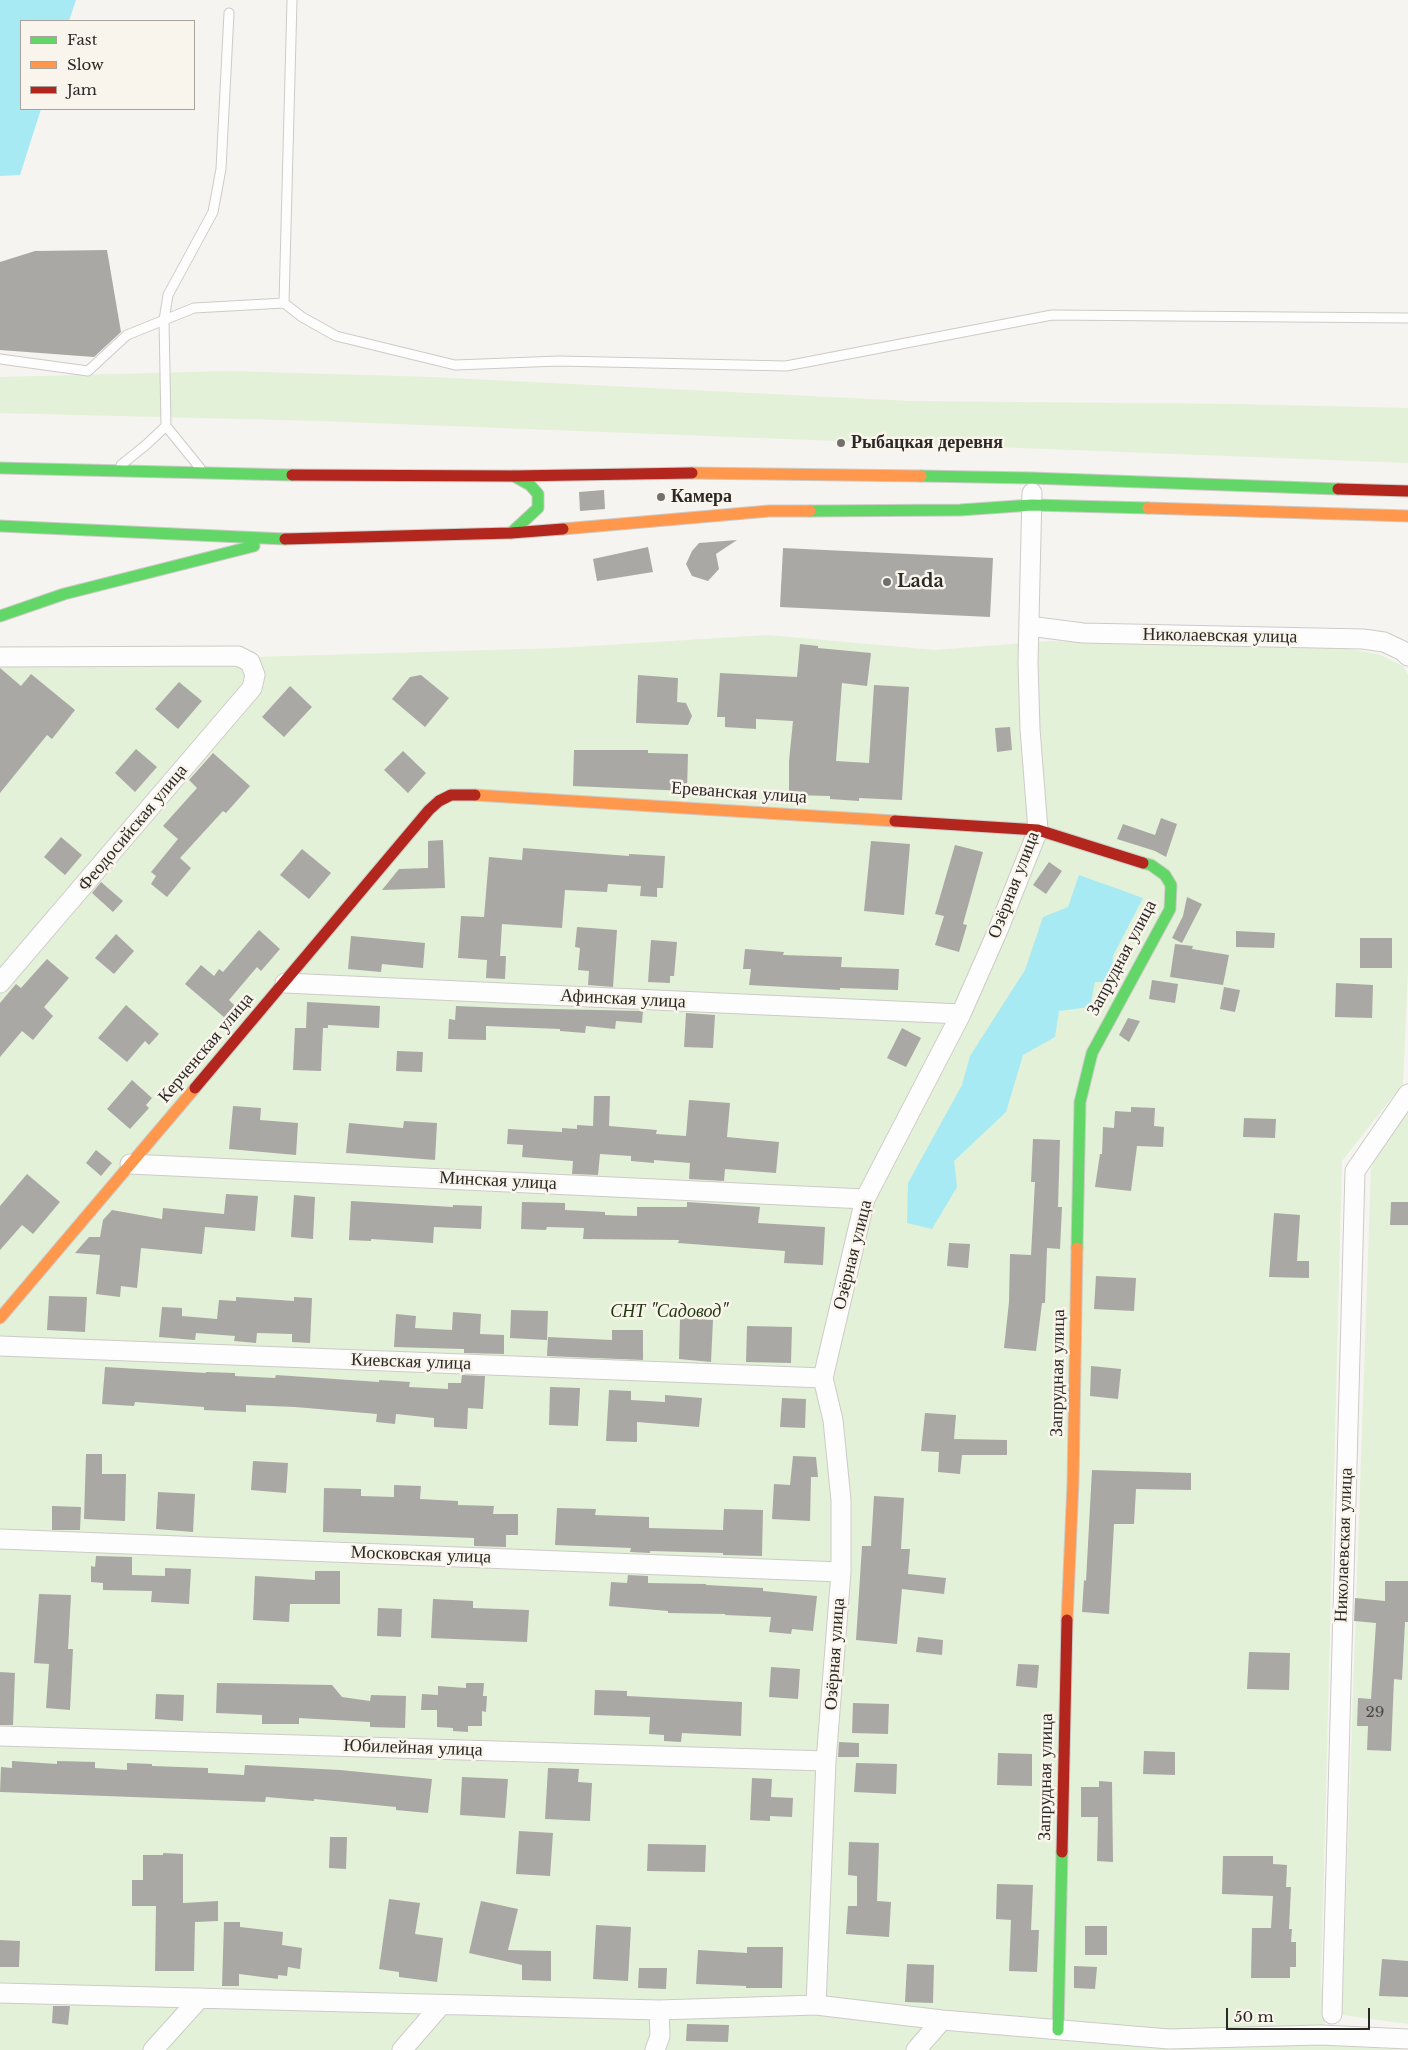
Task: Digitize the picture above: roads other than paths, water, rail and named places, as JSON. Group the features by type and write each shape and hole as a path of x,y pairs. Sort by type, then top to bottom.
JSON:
{"main road":[{"path":"0,468 204,474 514,476 711,473 1031,478 1408,491"},
{"path":"511,533 538,508 538,494 530,485 514,476"},
{"path":"0,526 283,539 511,533 769,511 960,510 1032,505 1408,516"},
{"path":"0,616 64,594 283,539"},
{"name":"Ереванская улица","path":"438,801 451,795 464,794 1038,830"},
{"name":"Керченская улица","path":"0,1318 438,801"},
{"name":"Запрудная улица","path":"1038,830 1151,865 1165,875 1171,885 1170,909 1166,919 1092,1054 1080,1102 1074,1474 1067,1614 1058,2030"}],"street":[{"name":"Озёрная улица","path":"816,2005 826,1761 841,1572 842,1500 833,1420 823,1378 865,1199 961,1014 998,930 1038,830 1030,729 1028,663 1031,478"},
{"name":"Николаевская улица","path":"1030,626 1083,633 1363,639 1384,642 1403,651 1408,656"},
{"name":"Феодосийская улица","path":"0,657 238,656 250,662 254,668 255,675 252,688 0,983"},
{"name":"Афинская улица","path":"285,983 961,1014"},
{"name":"Николаевская улица","path":"1332,2014 1355,1171 1408,1094"},
{"name":"Минская улица","path":"130,1164 865,1199"},
{"name":"Киевская улица","path":"0,1346 823,1378"},
{"name":"Московская улица","path":"0,1539 841,1572"},
{"name":"Юбилейная улица","path":"0,1736 826,1761"},
{"path":"0,1993 659,2010 816,2005 942,2020 1058,2030 1164,2044 1320,2035 1408,2039"},
{"path":"153,2050 200,1998"},
{"path":"402,2050 441,2005"},
{"path":"655,2050 660,2036 659,2010"},
{"path":"916,2050 942,2020"}],"lane":[{"path":"284,303 292,0"},
{"path":"204,474 166,426 164,320 168,295 212,212 221,168 228,13"},
{"path":"0,359 88,371 127,335 194,308 284,303 302,317 336,336 455,365 559,361 786,366 1052,315 1408,318"},
{"path":"112,471 147,444 166,426"}],"water":[{"path":"0,0 76,0 69,20 20,20 20,110 41,110 20,175 0,176"},
{"path":"1079,875 1143,898 1113,956 1112,982 1095,982 1090,1007 1059,1011 1055,1037 1023,1055 1006,1112 954,1161 957,1187 932,1229 907,1223 908,1183 962,1085 970,1056 1025,970 1043,917 1068,907"}],"place":[{"name":"Рыбацкая деревня","path":"841,443"},
{"name":"Камера","path":"661,497"},
{"name":"Lada","path":"887,582"}],"park label":[{"name":"СНТ \"Садовод\"","path":"669,1312"}]}
